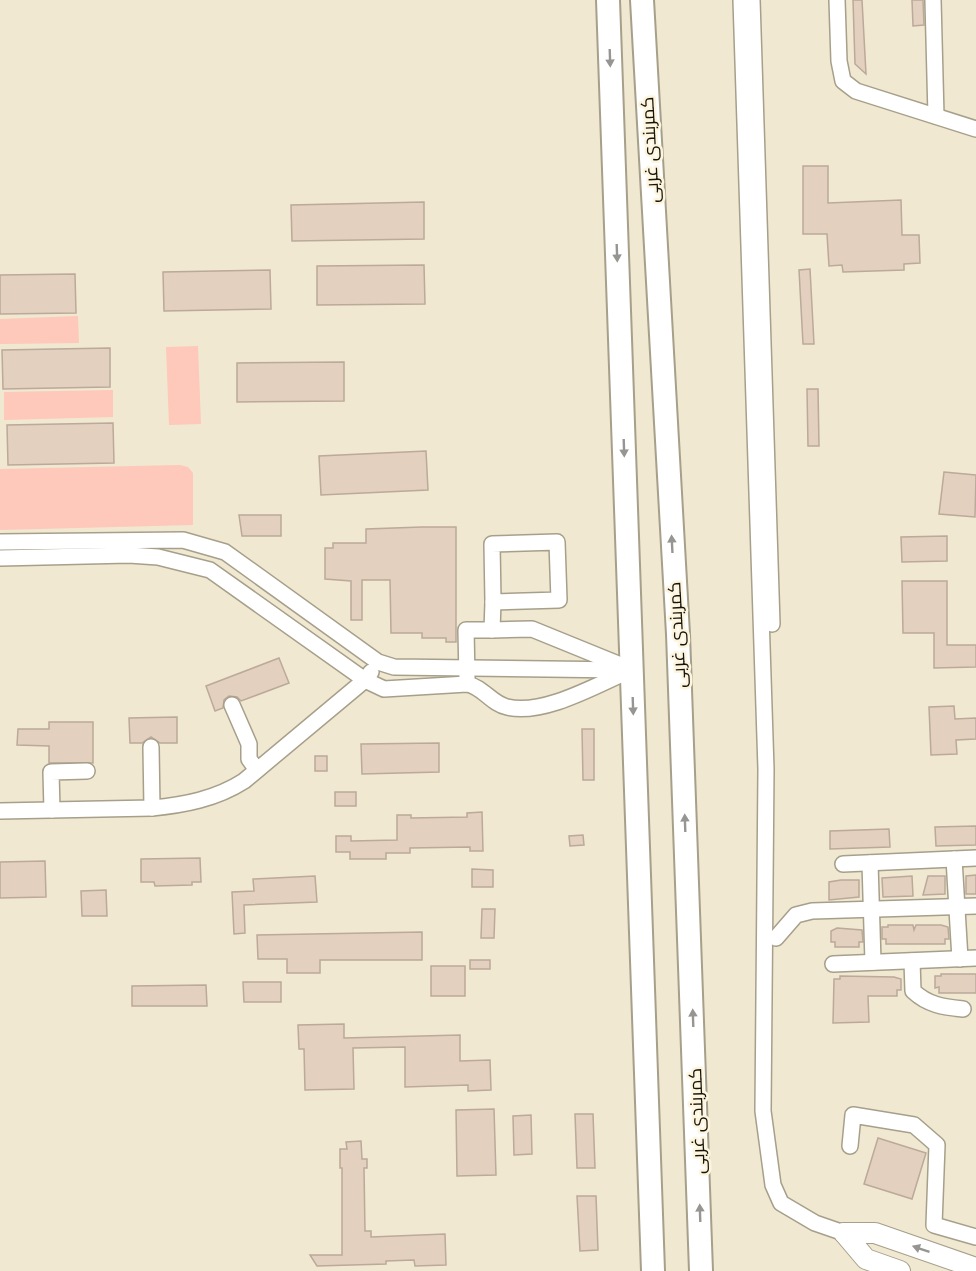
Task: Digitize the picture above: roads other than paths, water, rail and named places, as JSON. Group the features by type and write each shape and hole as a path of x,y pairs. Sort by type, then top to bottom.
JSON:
{"highway":[{"name":"کمربندی غربی","path":"608,0 653,1271"},
{"name":"کمربندی غربی","path":"642,0 678,634 701,1271"}],"main road":[{"path":"844,1233 875,1233 976,1268"},
{"path":"844,1233 866,1259 900,1271"}],"street":[{"path":"741,0 766,757 767,874 763,1111 773,1185 781,1203 815,1223 844,1233"},
{"path":"753,0 776,769 776,938 770,1158"},
{"path":"837,0 839,62 843,81 856,91 976,129"},
{"path":"933,0 936,116"},
{"path":"0,542 183,540 207,545 225,552 378,662 394,667 631,670"},
{"path":"492,630 494,602 492,544 557,542 559,600 494,602"},
{"path":"0,558 129,555 158,557 210,570 365,680 384,689 467,684 476,686 506,707 539,708 631,670"},
{"path":"467,684 466,630 532,629 631,670"},
{"path":"0,811 152,808 175,806 227,792 257,770 365,680 378,662"},
{"path":"232,705 249,744 249,759 257,770"},
{"path":"151,747 152,808"},
{"path":"52,810 51,772 87,771"},
{"path":"843,864 976,858"},
{"path":"954,859 960,959"},
{"path":"870,863 873,963"},
{"path":"776,938 796,915 824,910 872,911 976,906"},
{"path":"832,964 976,958"},
{"path":"912,961 913,991 924,1001 932,1004 963,1009"},
{"path":"850,1146 853,1115 914,1125 937,1144 934,1225 976,1237"}]}
